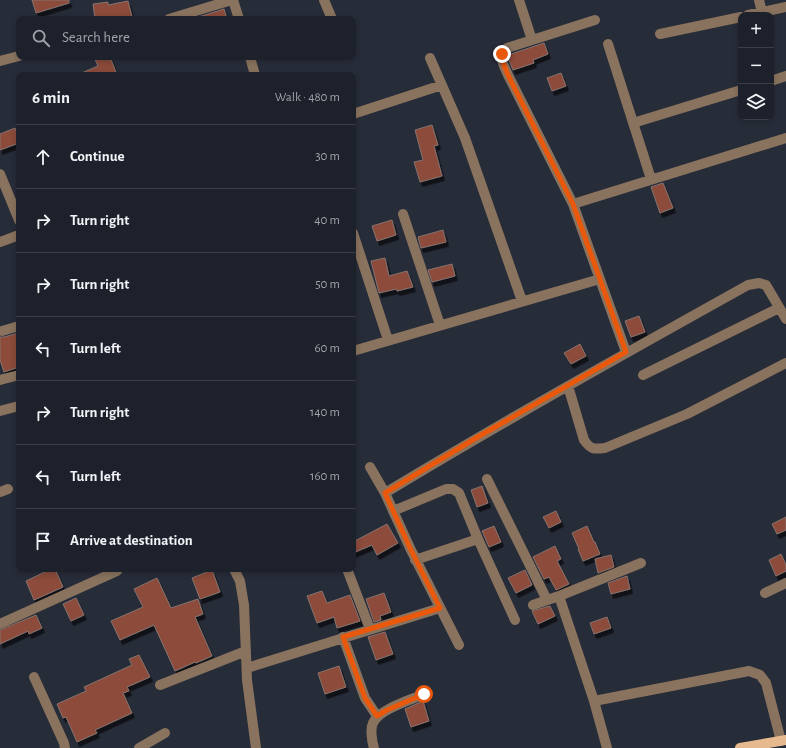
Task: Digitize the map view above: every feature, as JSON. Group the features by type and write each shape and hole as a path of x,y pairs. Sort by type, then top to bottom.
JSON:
{"main road":[{"path":"740,748 783,740"}],"street":[{"path":"179,16 233,0 238,16"},
{"path":"324,0 331,16"},
{"path":"519,0 532,40"},
{"path":"759,0 762,12 786,7"},
{"path":"660,34 738,18"},
{"path":"595,20 507,48 502,54 502,60 508,75 573,204 626,352"},
{"path":"608,44 651,179"},
{"path":"0,61 16,57"},
{"path":"430,58 465,138 522,301"},
{"path":"251,60 254,72"},
{"path":"774,80 786,76"},
{"path":"356,113 442,85"},
{"path":"633,123 738,91"},
{"path":"573,204 786,138"},
{"path":"0,174 16,213"},
{"path":"403,214 440,325"},
{"path":"0,242 16,236"},
{"path":"356,242 388,340"},
{"path":"356,350 600,279"},
{"path":"385,493 476,438 626,352 748,285 759,283 766,285 786,319"},
{"path":"643,375 779,308"},
{"path":"2,331 16,327"},
{"path":"568,386 584,440 589,447 594,449 605,448 687,414 786,363"},
{"path":"0,380 16,376"},
{"path":"0,411 16,407"},
{"path":"370,467 385,493 416,560 459,645"},
{"path":"487,480 547,600"},
{"path":"393,511 446,489 453,489 459,493 515,620"},
{"path":"416,560 478,539"},
{"path":"533,606 641,563"},
{"path":"0,624 115,572"},
{"path":"235,572 240,582 244,605 247,680 256,748"},
{"path":"348,572 370,629"},
{"path":"765,593 786,583"},
{"path":"559,596 594,701 607,748"},
{"path":"247,668 440,608"},
{"path":"343,637 365,698 377,716"},
{"path":"160,685 246,651"},
{"path":"594,701 749,671 760,675 766,683 783,740"},
{"path":"34,677 65,748"},
{"path":"374,748 372,742 372,724 377,716 424,694"},
{"path":"139,748 165,733"}],"building":[{"path":"32,0 69,0 69,3 36,13"},
{"path":"128,1 132,16 95,16 93,4 108,2 108,5"},
{"path":"224,9 226,16 202,16"},
{"path":"544,43 548,54 533,60 534,63 513,70 509,60 511,54"},
{"path":"95,60 111,60 116,72 84,72 98,66"},
{"path":"561,73 566,86 552,91 547,78"},
{"path":"432,125 438,145 434,146 442,176 420,182 414,162 423,160 415,130"},
{"path":"15,128 16,144 0,150 0,134"},
{"path":"663,183 673,208 660,213 651,187"},
{"path":"392,220 396,235 377,241 372,226"},
{"path":"443,230 446,242 421,248 418,237"},
{"path":"385,258 389,276 407,271 413,287 379,293 371,261"},
{"path":"452,264 455,276 432,282 428,270"},
{"path":"639,316 645,332 631,337 625,321"},
{"path":"16,334 16,368 4,372 0,360 0,337"},
{"path":"580,344 586,356 571,364 564,353"},
{"path":"482,486 488,503 477,507 471,490"},
{"path":"556,511 561,522 549,528 543,517"},
{"path":"786,517 786,530 777,534 772,524"},
{"path":"387,524 398,543 377,555 372,545 356,552 356,540"},
{"path":"494,526 501,542 489,547 482,531"},
{"path":"587,526 600,554 583,561 572,533"},
{"path":"555,546 561,559 557,561 569,584 556,590 549,577 544,579 533,557"},
{"path":"781,554 786,565 786,571 776,576 769,560"},
{"path":"611,555 614,567 598,573 595,559"},
{"path":"525,570 532,585 516,593 508,578"},
{"path":"45,572 56,572 63,587 34,600 26,581"},
{"path":"207,572 213,572 220,592 200,599 192,578"},
{"path":"627,576 630,589 611,594 608,583"},
{"path":"157,578 171,608 198,599 203,614 195,617 212,656 175,671 154,625 120,640 111,621 143,607 134,589"},
{"path":"322,591 327,603 350,595 360,621 337,628 334,617 317,623 307,596"},
{"path":"384,593 391,612 380,616 381,620 374,622 366,599"},
{"path":"76,598 84,615 71,621 63,604"},
{"path":"550,606 555,616 538,624 532,611"},
{"path":"36,615 42,628 29,634 28,631 0,644 0,630"},
{"path":"607,617 611,628 594,634 590,623"},
{"path":"385,632 393,654 376,660 368,637"},
{"path":"139,655 150,677 127,687 129,691 123,693 132,713 95,730 97,733 77,742 66,717 63,718 57,704 86,691 84,687 132,665 129,659"},
{"path":"339,666 346,687 325,694 318,673"},
{"path":"423,701 429,721 411,727 405,709"}],"route":[{"path":"424,694 377,716 365,698 343,637 440,608 385,493 476,438 626,352 573,204 508,75 502,60 502,54"}]}
